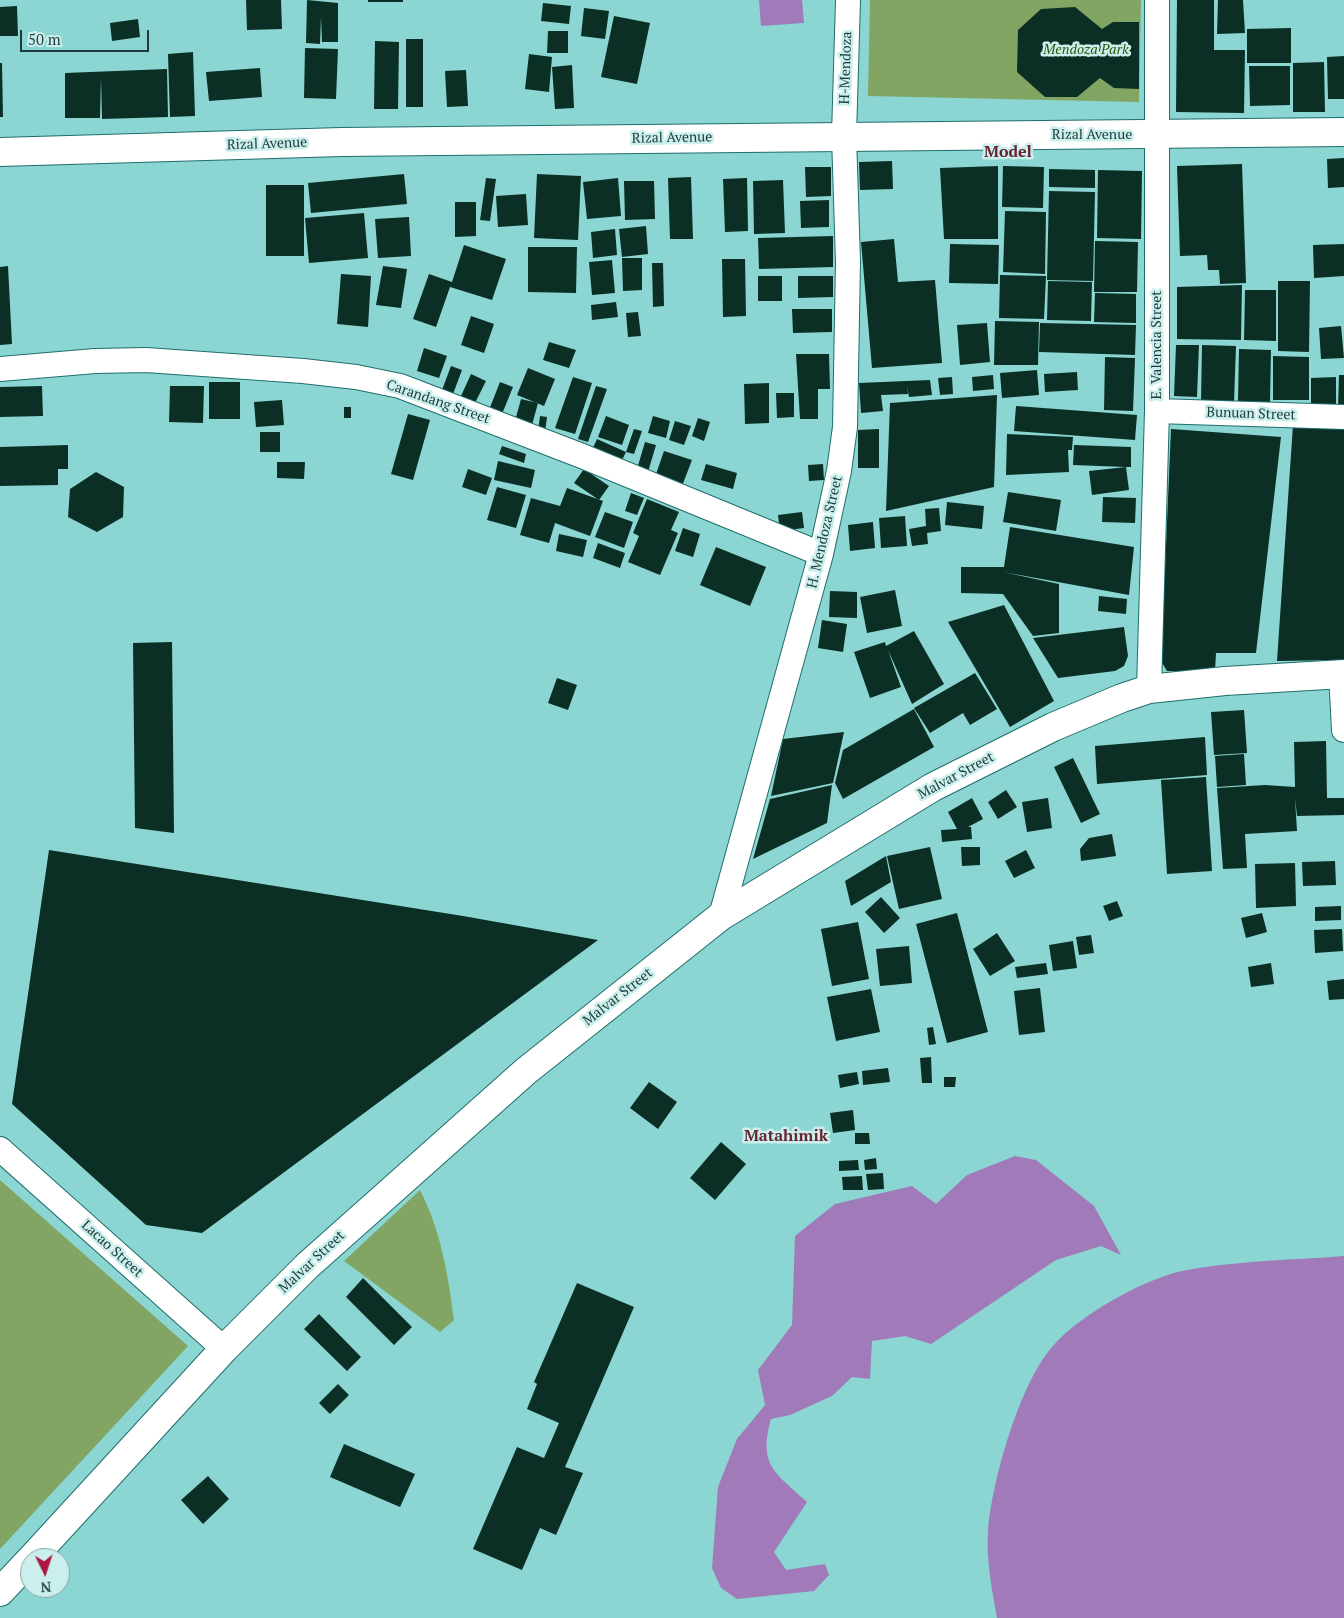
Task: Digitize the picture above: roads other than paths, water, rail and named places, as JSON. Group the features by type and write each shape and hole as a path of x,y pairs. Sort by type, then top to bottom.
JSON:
{"main road":[{"name":"Rizal Avenue","path":"0,152 342,142 1344,132"},
{"name":"Malvar Street","path":"41,1548 224,1349 307,1266 484,1108 590,1019 721,916 933,787 1067,721 1149,689 1225,681 1342,674"},
{"name":"Malvar Street","path":"0,1592 20,1571"}],"street":[{"name":"H-Mendoza","path":"844,136 848,0"},
{"name":"E. Valencia Street","path":"1149,689 1157,411 1155,135 1157,0"},
{"name":"H. Mendoza Street","path":"721,916 821,554 839,471 845,427 848,262 844,136"},
{"name":"Carandang Street","path":"0,370 87,361 146,360 303,371 356,377 400,386 582,456 821,554"},
{"name":"Bunuan Street","path":"1157,411 1344,417"},
{"path":"1342,674 1344,730"},
{"name":"Lacao Street","path":"0,1149 224,1349"}],"district":[{"name":"Model","path":"1008,152"},
{"name":"Matahimik","path":"786,1136"}],"park label":[{"name":"Mendoza Park","path":"1086,50"}]}
